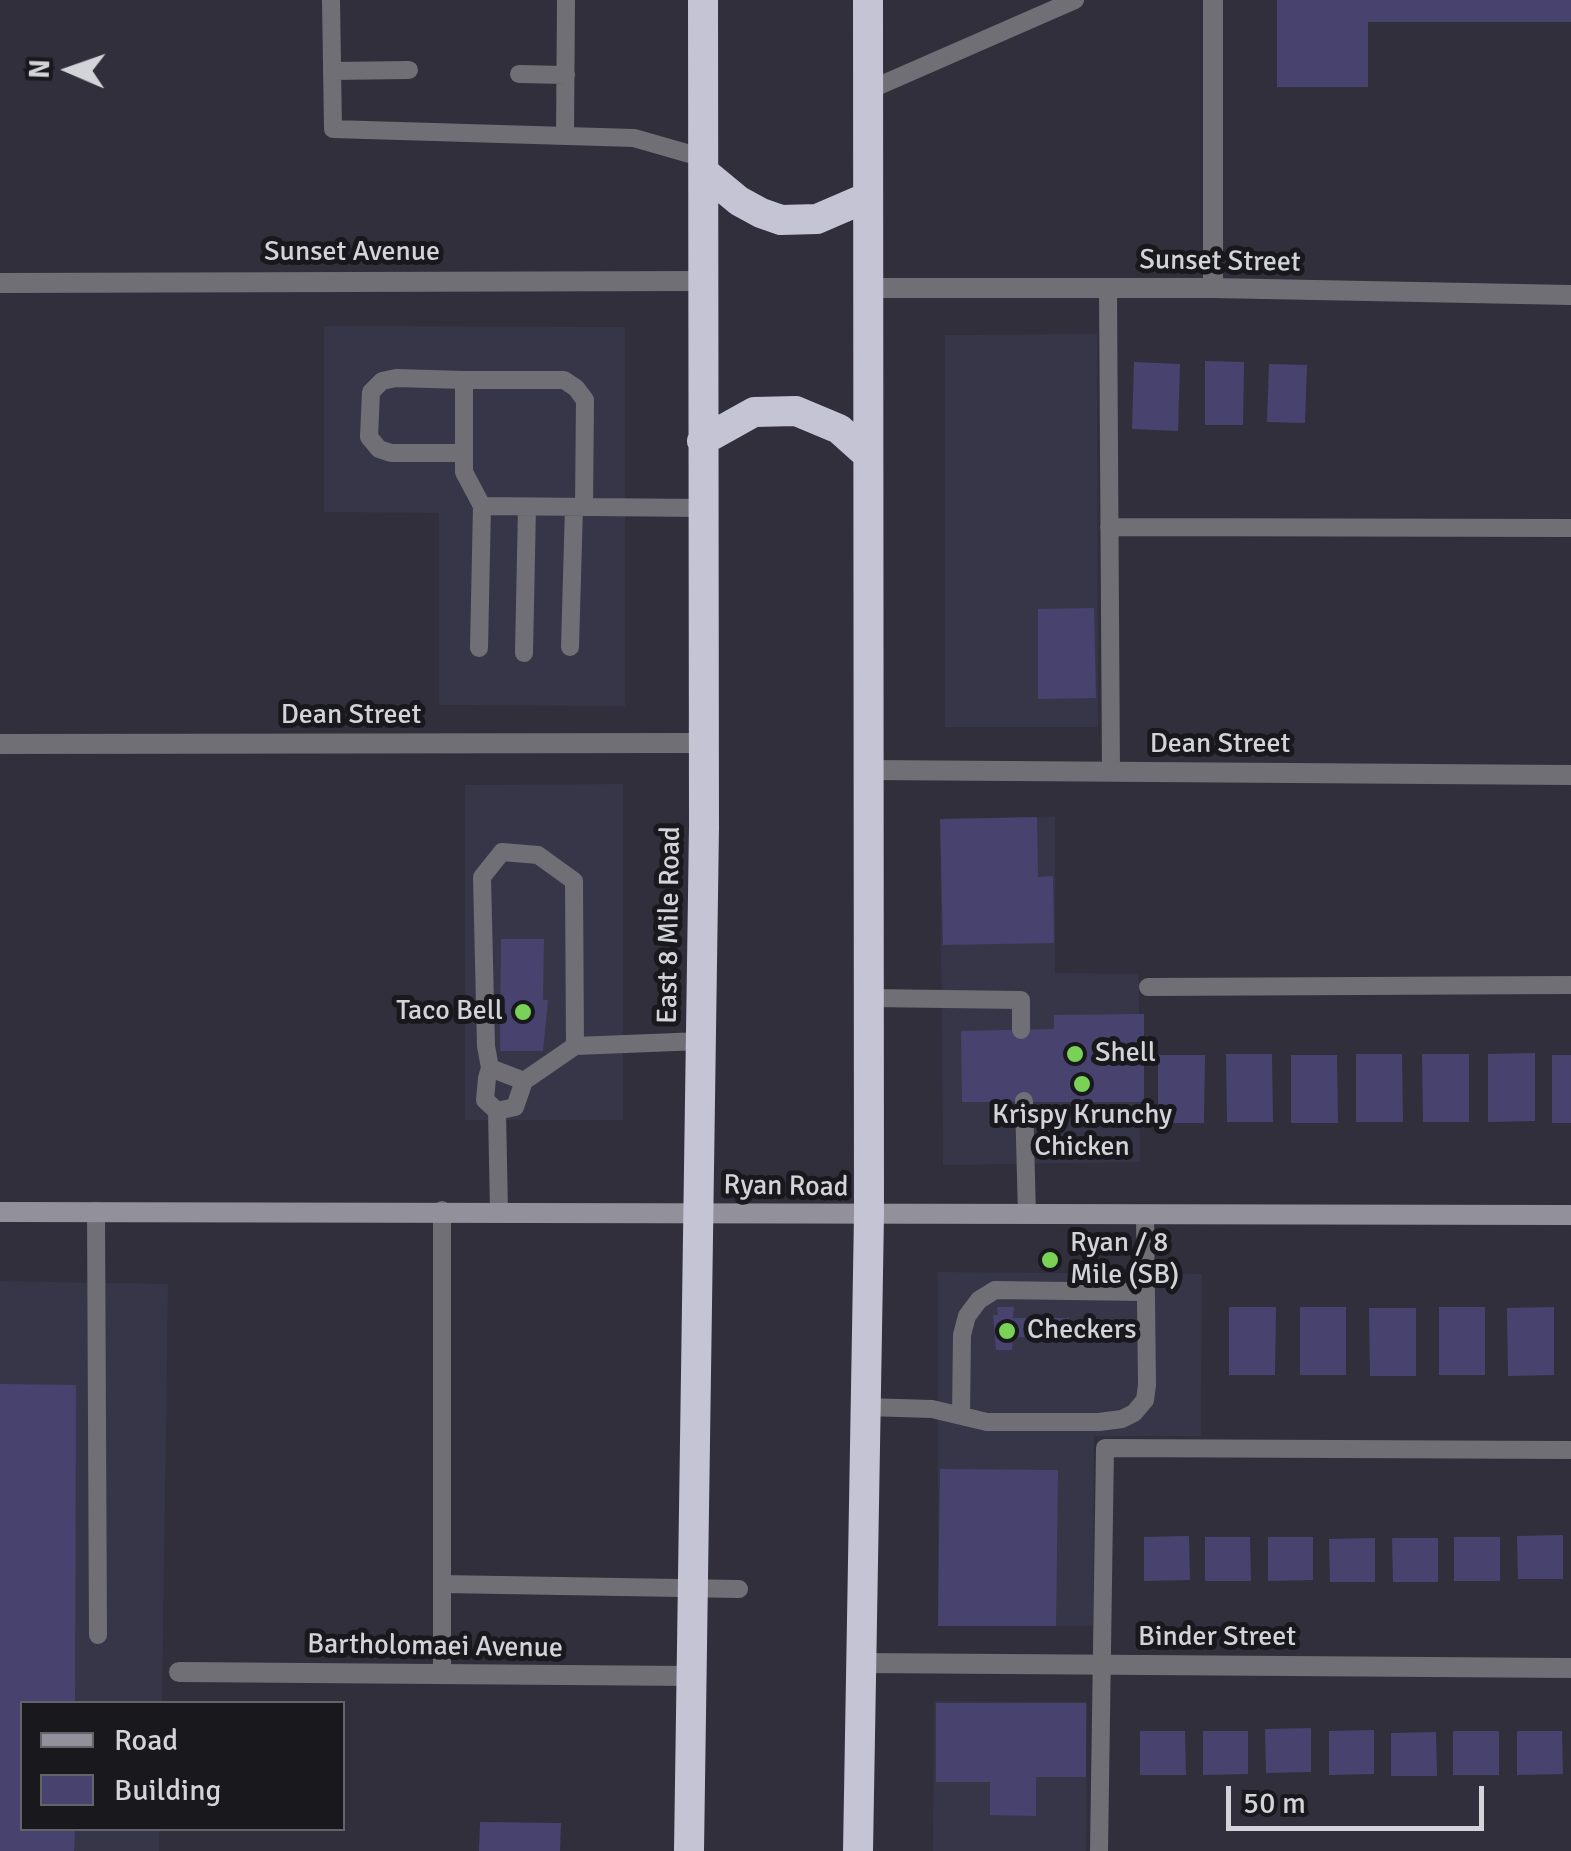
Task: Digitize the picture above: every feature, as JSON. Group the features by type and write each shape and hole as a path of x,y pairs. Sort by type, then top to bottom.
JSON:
{"highway":[{"name":"East 8 Mile Road","path":"689,1851 702,1041 703,0"},
{"path":"858,1851 869,1215 868,0"},
{"path":"704,165 739,201 782,220 818,219 868,197"},
{"path":"702,441 754,412 796,410 839,429 868,455"}],"main road":[{"name":"Ryan Road","path":"0,1212 1571,1215"}],"street":[{"path":"1213,0 1213,288"},
{"name":"Sunset Avenue","path":"0,284 704,280"},
{"name":"Sunset Street","path":"869,288 1213,288 1571,295"},
{"name":"Dean Street","path":"0,744 702,744"},
{"name":"Dean Street","path":"870,770 1571,775"},
{"name":"Binder Street","path":"862,1664 1571,1668"},
{"name":"Bartholomaei Avenue","path":"179,1672 692,1676"}],"lane":[{"path":"331,0 333,129 634,138 704,165"},
{"path":"565,136 566,0"},
{"path":"868,91 1074,0"},
{"path":"332,71 408,70"},
{"path":"519,74 566,75"},
{"path":"1108,288 1110,772"},
{"path":"464,454 380,449 369,437 370,392 382,381 396,378 564,380 585,400 570,647"},
{"path":"464,380 464,472 482,506 479,648"},
{"path":"482,506 702,508"},
{"path":"524,653 527,507"},
{"path":"1110,527 1571,528"},
{"path":"499,1210 496,1111 485,1100 490,1068 486,1046 482,877 502,852 538,855 574,881 575,1046"},
{"path":"1148,987 1571,985"},
{"path":"869,998 1020,1000 1021,1030"},
{"path":"496,1111 515,1107 524,1081 575,1046 702,1041"},
{"path":"490,1068 524,1081"},
{"path":"1024,1101 1027,1215"},
{"path":"442,1210 442,1675"},
{"path":"96,1211 98,1634"},
{"path":"866,1407 932,1409 987,1422 1099,1422 1122,1420 1134,1413 1144,1400 1145,1215"},
{"path":"961,1416 962,1335 967,1316 979,1300 995,1290 1146,1292"},
{"path":"1099,1851 1105,1448 1571,1450"},
{"path":"442,1584 739,1589"}],"shaded area":[{"path":"324,326 625,327 625,706 439,705 439,513 324,512"},
{"path":"1097,334 1098,727 945,727 945,335"},
{"path":"623,784 623,1120 465,1120 465,785"},
{"path":"1055,817 1055,973 1139,974 1140,1162 943,1165 940,819"},
{"path":"938,1272 1202,1274 1201,1436 1094,1436 1093,1626 938,1626"},
{"path":"0,1281 168,1284 162,1701 20,1701 20,1831 159,1831 159,1851 0,1851"},
{"path":"934,1701 1087,1702 1086,1851 933,1851"}],"building":[{"path":"1277,0 1571,0 1571,22 1368,22 1368,87 1277,87"},
{"path":"1205,361 1244,362 1243,425 1205,425"},
{"path":"1134,362 1180,364 1178,431 1132,429"},
{"path":"1269,364 1307,365 1305,423 1267,422"},
{"path":"1094,608 1096,698 1038,699 1038,609"},
{"path":"1037,817 1038,877 1053,876 1054,943 943,945 940,819"},
{"path":"501,939 544,939 543,1000 548,1000 543,1051 500,1051"},
{"path":"1144,1014 1144,1102 962,1102 961,1031 1054,1029 1054,1015"},
{"path":"1535,1053 1535,1121 1488,1122 1488,1054"},
{"path":"1226,1054 1272,1054 1273,1122 1227,1122"},
{"path":"1356,1054 1402,1054 1403,1122 1356,1122"},
{"path":"1422,1054 1469,1054 1469,1122 1423,1122"},
{"path":"1158,1055 1205,1055 1204,1123 1158,1123"},
{"path":"1291,1055 1337,1055 1338,1123 1291,1123"},
{"path":"1552,1055 1571,1055 1571,1123 1552,1123"},
{"path":"997,1307 1014,1307 1013,1318 1069,1318 1069,1337 1013,1337 1012,1350 996,1350 993,1315 998,1315"},
{"path":"1229,1307 1276,1307 1275,1375 1229,1375"},
{"path":"1300,1307 1346,1307 1346,1375 1300,1375"},
{"path":"1439,1307 1485,1307 1485,1375 1439,1375"},
{"path":"1554,1307 1554,1375 1508,1376 1507,1308"},
{"path":"1369,1308 1416,1308 1416,1376 1370,1376"},
{"path":"0,1384 76,1385 75,1701 20,1701 20,1831 75,1831 74,1851 0,1851"},
{"path":"940,1469 1058,1470 1056,1626 938,1626"},
{"path":"1563,1535 1563,1579 1518,1579 1517,1536"},
{"path":"1189,1536 1190,1580 1144,1581 1144,1537"},
{"path":"1205,1537 1250,1537 1251,1581 1205,1581"},
{"path":"1268,1537 1313,1537 1313,1580 1268,1581"},
{"path":"1454,1537 1500,1537 1500,1581 1454,1581"},
{"path":"1375,1538 1375,1582 1330,1582 1329,1539"},
{"path":"1392,1538 1438,1538 1438,1582 1393,1582"},
{"path":"936,1703 1086,1703 1086,1777 1036,1777 1036,1816 990,1815 990,1782 936,1782"},
{"path":"1311,1728 1311,1772 1266,1773 1265,1729"},
{"path":"1374,1730 1374,1774 1329,1775 1329,1731"},
{"path":"1140,1731 1185,1731 1186,1775 1140,1775"},
{"path":"1203,1731 1248,1731 1248,1774 1203,1775"},
{"path":"1453,1731 1499,1731 1499,1775 1453,1775"},
{"path":"1517,1731 1562,1731 1563,1774 1517,1775"},
{"path":"1436,1732 1437,1776 1391,1776 1391,1733"},
{"path":"480,1822 561,1823 560,1851 479,1851"}],"place":[{"name":"Taco Bell","path":"523,1012"},
{"name":"Shell","path":"1075,1054"},
{"name":"Krispy Krunchy Chicken","path":"1082,1084"},
{"name":"Ryan / 8 Mile (SB)","path":"1050,1260"},
{"name":"Checkers","path":"1007,1331"}]}
